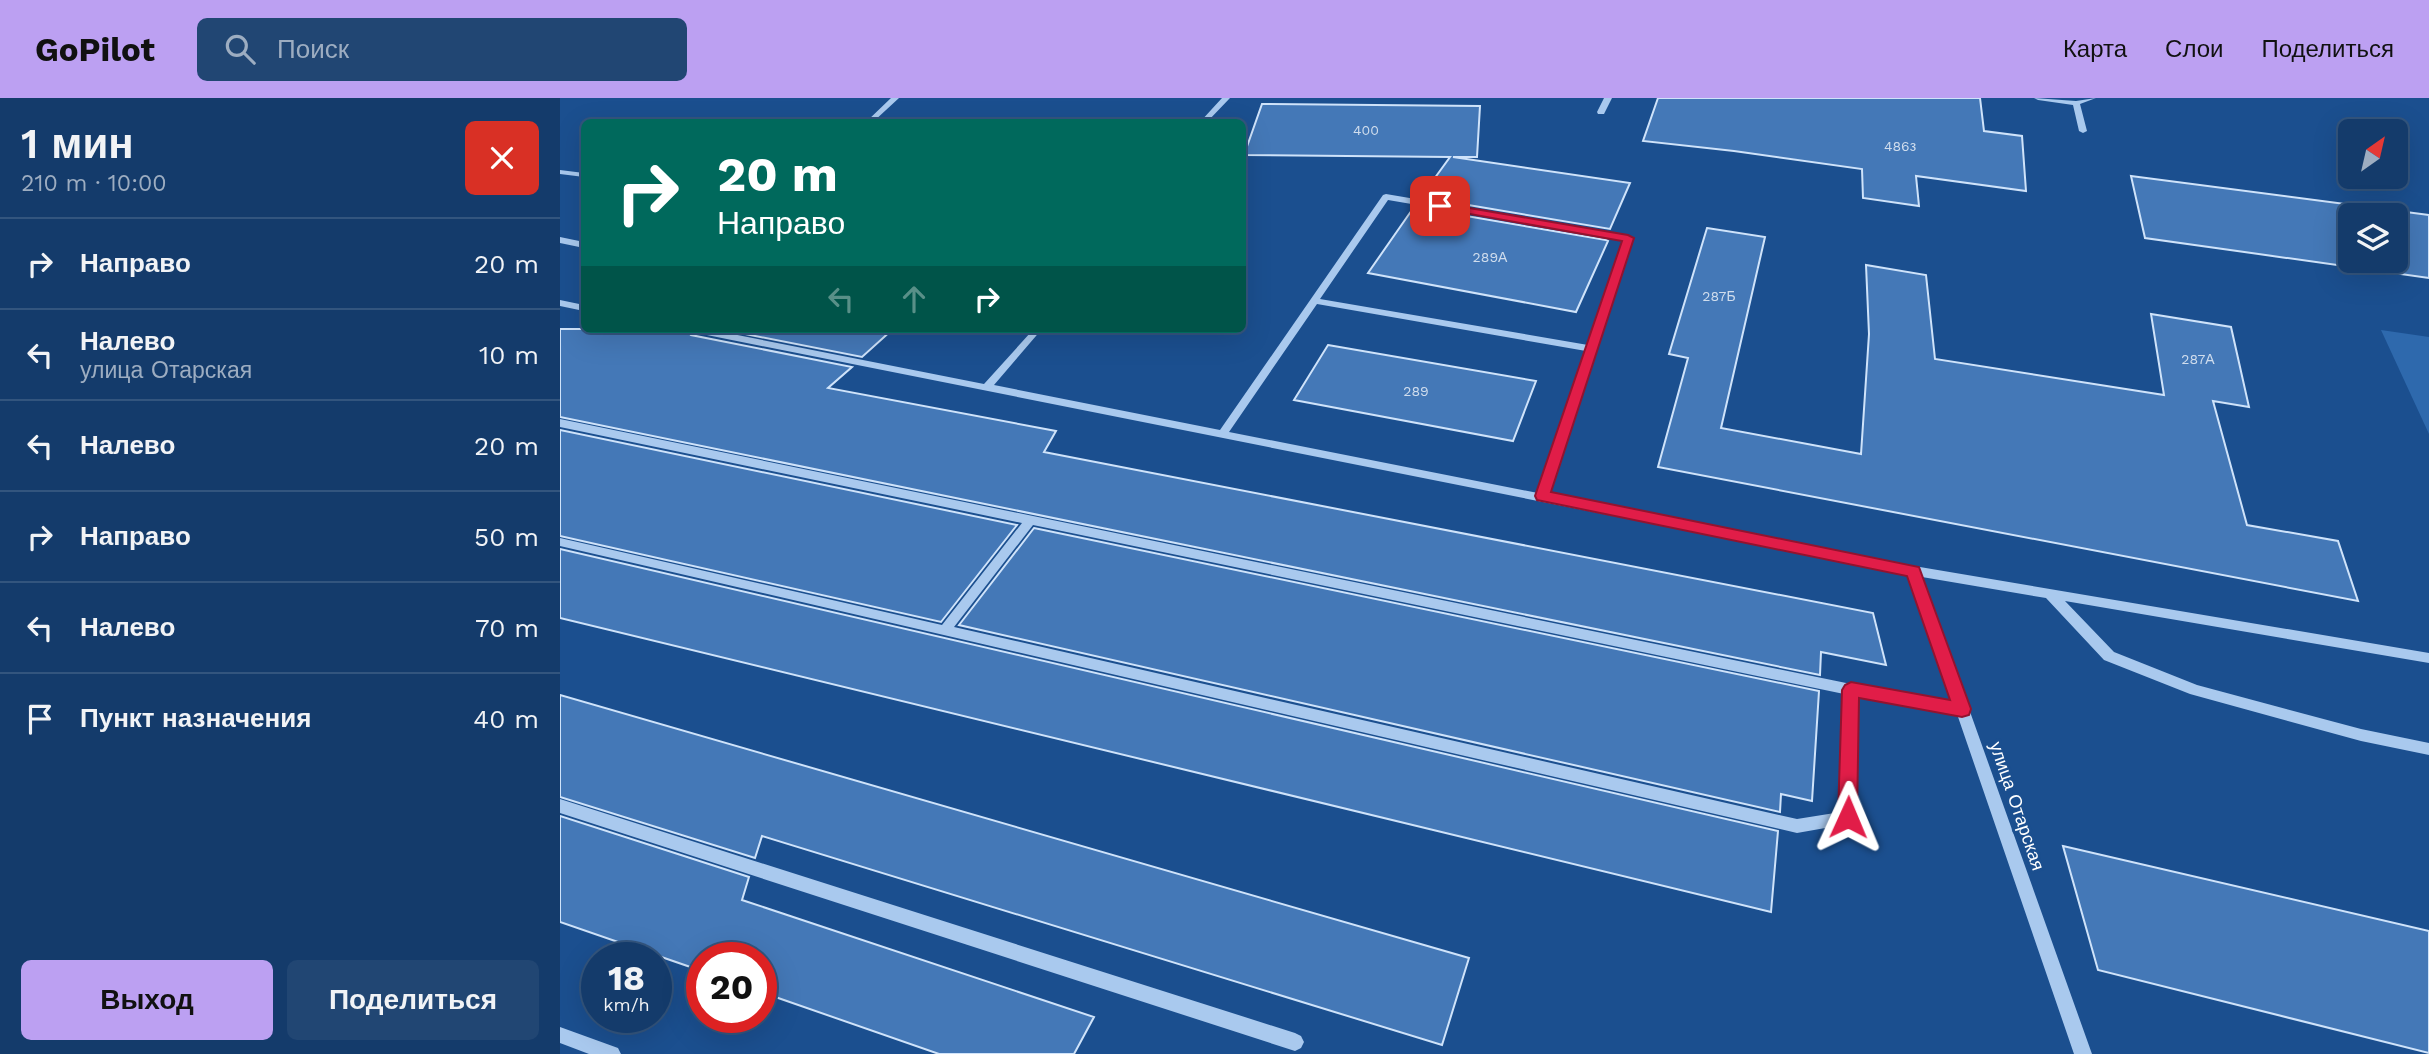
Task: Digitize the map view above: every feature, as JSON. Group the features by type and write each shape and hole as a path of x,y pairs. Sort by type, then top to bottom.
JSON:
{"street":[{"path":"873,119 895,98"},
{"path":"1206,119 1226,98"},
{"path":"1601,112 1608,98"},
{"path":"2038,98 2076,103 2092,98"},
{"path":"2076,103 2082,131"},
{"path":"560,172 581,175"},
{"path":"1223,433 1386,197 1628,238 1543,496"},
{"path":"560,240 581,244"},
{"path":"1315,301 1591,349"},
{"path":"560,303 581,307"},
{"path":"712,333 1914,571 2429,658"},
{"path":"987,387 1035,333"},
{"path":"560,423 1851,690 1962,709"},
{"path":"945,630 1031,520"},
{"path":"560,542 1797,826 1848,817 1851,690"},
{"name":"улица Отарская","path":"1914,571 2083,1054"},
{"path":"2049,594 2109,656 2195,690 2429,749"},
{"path":"560,806 1295,1042"},
{"path":"560,1035 612,1054"}],"shaded area":[{"path":"2381,330 2429,337 2429,434"}],"building":[{"path":"1658,98 1980,98 1984,131 2022,136 2026,191 1916,176 1919,206 1863,198 1862,169 1643,141"},
{"path":"1262,104 1480,106 1477,157 1453,157 1630,183 1610,229 1421,197 1450,157 1246,155"},
{"path":"2131,176 2338,203 2338,265 2145,238"},
{"path":"1414,207 1608,241 1576,312 1368,273"},
{"path":"2408,212 2429,215 2429,278 2394,273 2408,273"},
{"path":"1707,228 1765,237 1721,428 1861,454 1869,334 1866,265 1926,275 1935,359 2164,395 2151,314 2231,327 2249,407 2213,401 2247,525 2338,541 2358,601 1658,467 1688,358 1669,354"},
{"path":"560,329 581,329 581,333 689,333 852,367 828,388 1056,431 1044,452 1873,613 1886,665 1821,652 1820,675 560,417"},
{"path":"740,333 889,333 862,357"},
{"path":"1328,345 1536,381 1513,441 1294,400"},
{"path":"560,430 1017,525 941,622 560,536"},
{"path":"1034,528 1819,691 1812,801 1781,794 1780,812 959,625"},
{"path":"560,549 1778,831 1771,912 560,618"},
{"path":"560,695 1469,958 1442,1045 762,836 755,858 560,797"},
{"path":"560,816 749,877 742,900 1094,1017 1074,1054 939,1054 777,998 777,942 686,942 686,965 672,961 672,942 618,942 560,922"},
{"path":"2063,846 2429,931 2429,1053 2098,970"}],"route":[{"path":"1440,206 1628,238 1543,496 1914,571 1962,709 1851,690 1848,817"}]}
